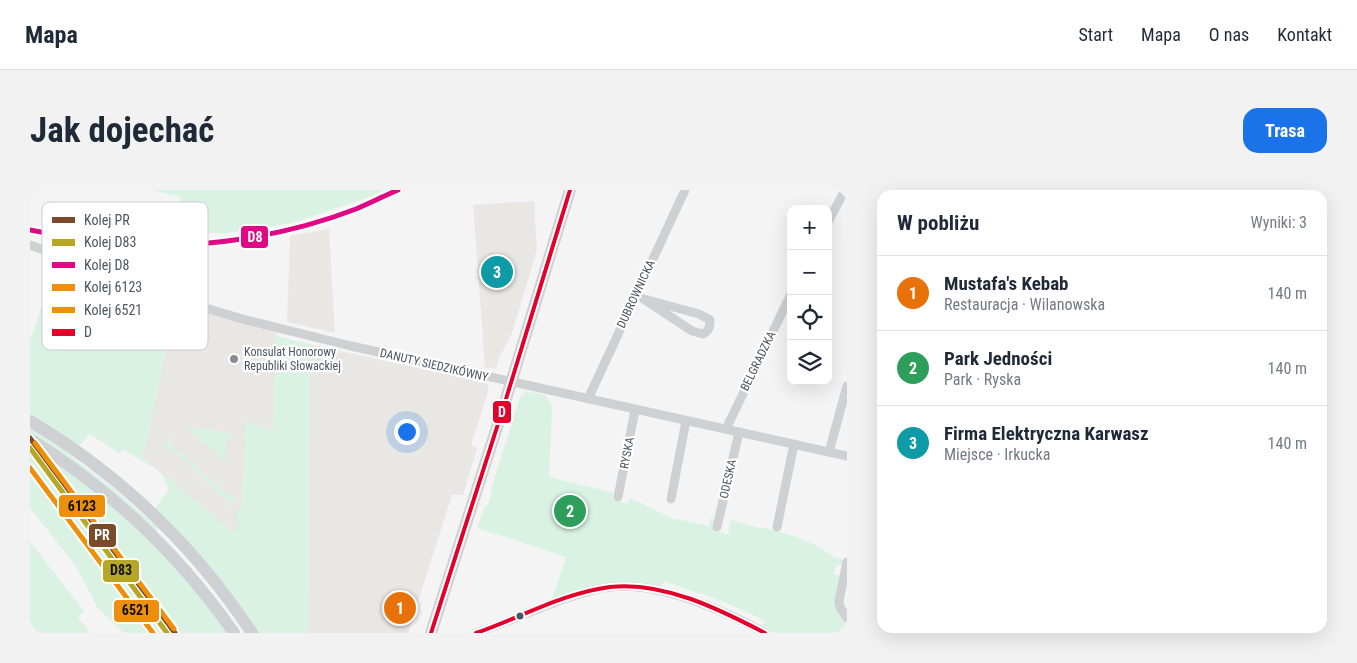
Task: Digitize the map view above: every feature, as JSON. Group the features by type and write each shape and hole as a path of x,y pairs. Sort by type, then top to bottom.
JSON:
{"main road":[{"path":"431,633 570,190"},
{"path":"30,421 110,475 162,522 199,562 235,607 252,633"},
{"path":"30,439 96,485 154,536 192,577 234,633"}],"street":[{"name":"DUBROWNICKA","path":"588,399 640,296 685,190"},
{"path":"832,214 845,190"},
{"name":"DANUTY SIEDZIKÓWNY","path":"30,245 42,249"},
{"name":"BELGRADZKA","path":"726,429 791,295"},
{"path":"640,296 699,314 710,320 708,332 703,334 692,331 640,296"},
{"name":"DANUTY SIEDZIKÓWNY","path":"208,309 351,346 847,456"},
{"path":"830,452 847,386"},
{"name":"RYSKA","path":"618,497 635,410"},
{"path":"671,499 686,421"},
{"name":"ODESKA","path":"717,527 739,432"},
{"path":"776,527 794,444"},
{"path":"847,562 839,601 840,607 847,618"},
{"path":"476,633 579,595 608,587 624,586 659,590 732,616 765,633"}],"shaded area":[{"path":"534,201 537,250 511,336 500,356 496,369 485,367 473,205"},
{"path":"329,229 335,333 287,322 290,236"},
{"path":"208,313 277,332 273,431 246,423 240,553 207,513 143,458 165,350 208,350"},
{"path":"309,344 486,383 489,389 471,445 477,448 463,495 452,495 408,633 308,633"}],"green space":[{"path":"151,190 383,190 372,196 292,223 227,233 208,233 208,202 180,202 181,197"},
{"path":"42,305 42,350 165,350 143,458 154,466 150,466 123,449 119,453 90,434 71,454 72,457 109,485 147,518 169,490 162,472 233,533 238,524 236,514 242,503 246,422 273,431 276,336 309,344 308,633 258,633 214,573 165,517 150,541 177,568 229,633 179,633 30,432 30,341"},
{"path":"527,391 545,395 552,407 549,477 614,493 612,499 628,504 630,498 672,518 709,526 711,519 715,519 713,531 728,534 731,520 765,528 797,537 821,548 835,558 842,559 843,564 836,565 834,574 840,576 836,608 847,625 847,633 773,633 762,626 765,621 729,604 664,581 661,587 632,582 593,586 552,599 566,557 477,528 485,506 488,505 491,489 520,397"},
{"path":"186,427 232,433 235,438 227,438 226,463"},
{"path":"170,437 172,439 170,443 227,495 231,491 233,500 230,506 225,507 229,502 171,449 166,453 165,445"},
{"path":"30,452 165,633 124,633 97,607 76,566 30,508"},
{"path":"30,542 84,611 78,618 91,633 30,633"}],"rail line":[{"name":"D8","path":"208,243 270,234 328,219 398,190"},
{"name":"D8","path":"30,230 42,232"},
{"name":"PR","path":"30,438 175,633"},
{"name":"6123","path":"35,443 174,629"},
{"name":"D83","path":"30,448 167,633"},
{"name":"6521","path":"30,468 153,633"}],"transit line":[{"name":"D","path":"431,633 506,399 570,190"},
{"name":"D","path":"476,633 575,595 610,587 630,586 650,588 690,599 710,606 765,633"}],"place":[{"name":"Firma Elektryczna Karwasz","path":"497,272"},
{"name":"Konsulat Honorowy Republiki Słowackiej","path":"234,359"},
{"name":"Park Jedności","path":"570,511"},
{"name":"Mustafa's Kebab","path":"400,608"}]}
